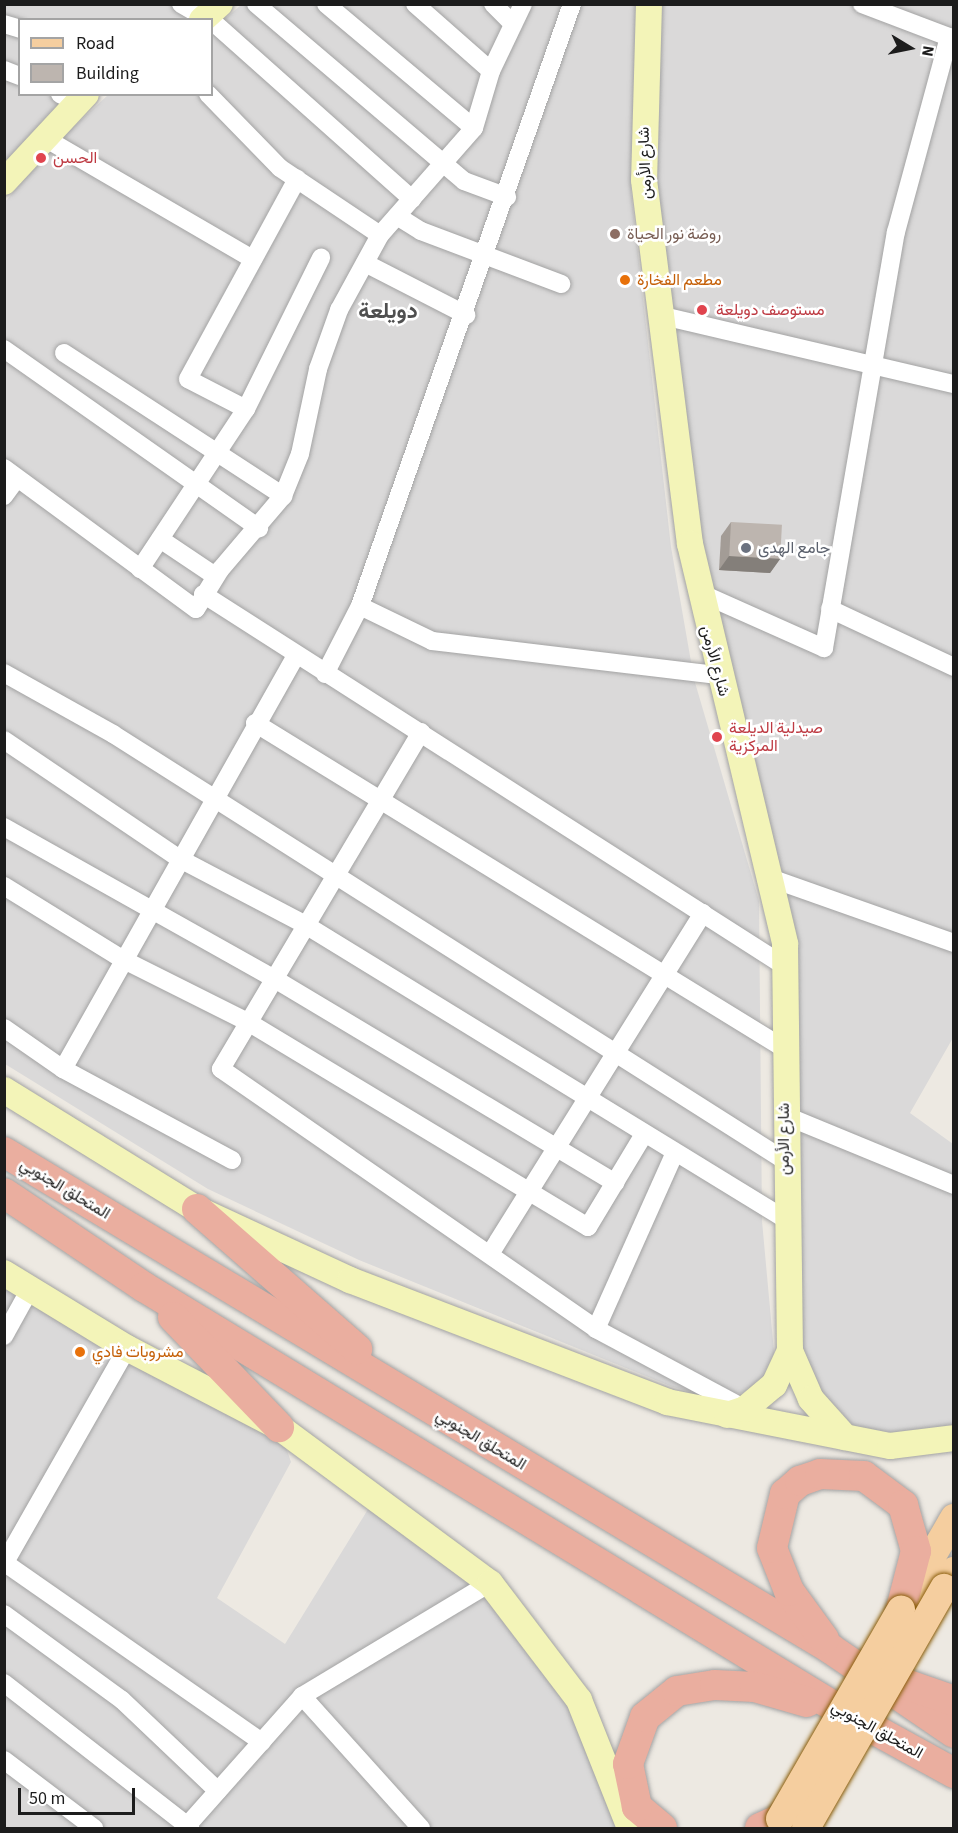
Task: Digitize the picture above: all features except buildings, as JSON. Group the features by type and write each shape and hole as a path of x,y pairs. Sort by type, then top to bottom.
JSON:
{"highway":[{"name":"المتحلق الجنوبي","path":"4,1152 831,1649 954,1733"},
{"name":"المتحلق الجنوبي","path":"4,1193 144,1287 848,1715 894,1738 954,1773"},
{"path":"197,1209 399,1391"},
{"path":"144,1287 279,1427"},
{"path":"831,1649 789,1591 772,1548 785,1494 800,1481 820,1473 864,1476 903,1505 915,1551 901,1609"},
{"path":"865,1671 954,1701"},
{"path":"662,1828 637,1807 628,1764 645,1718 677,1691 755,1687 848,1715"},
{"path":"894,1738 954,1794"}],"main road":[{"name":"شارع الأرمن","path":"649,4 643,144 659,315 698,592 773,879 786,967 784,1160 790,1351 812,1400 845,1437"},
{"path":"4,182 75,97"},
{"path":"4,1090 197,1209 350,1280 668,1402 736,1412 890,1446 954,1438"},
{"path":"4,1273 127,1348 279,1427 490,1583 579,1700 630,1828"},
{"name":"شارع الأرمن","path":"736,1412 774,1385 790,1351"},
{"path":"780,1826 865,1671 954,1518"},
{"path":"780,1826 950,1581"}],"street":[{"path":"181,4 210,16"},
{"path":"256,4 464,181 507,197"},
{"path":"326,4 474,128"},
{"path":"416,4 491,70"},
{"path":"493,4 511,22"},
{"path":"4,496 11,473 196,609 215,576 259,528 282,496 300,454 321,359 339,310 380,235 474,128 491,70 511,22 523,4"},
{"path":"325,674 360,606 487,257 572,4"},
{"path":"698,592 824,648 896,232 951,38 862,4"},
{"path":"213,19 412,199"},
{"path":"210,96 297,179 380,235"},
{"path":"43,137 253,259"},
{"path":"246,409 188,379 297,179"},
{"path":"398,216 421,231 561,285"},
{"path":"140,569 246,409 321,258"},
{"path":"364,263 466,315"},
{"path":"659,315 873,361 954,384"},
{"path":"4,349 259,528"},
{"path":"64,353 216,455 282,496"},
{"path":"159,539 215,576"},
{"path":"203,594 786,967"},
{"path":"360,606 432,642 718,675"},
{"path":"830,609 954,667"},
{"path":"63,1069 255,723 296,655"},
{"path":"4,673 213,800 614,1056 784,1160"},
{"path":"255,723 663,977 785,1049"},
{"path":"421,732 332,875 221,1069 596,1329 736,1412"},
{"path":"4,740 180,859 304,924 643,1136 785,1219"},
{"path":"4,827 150,912 273,978 558,1146 615,1183"},
{"path":"773,879 954,943"},
{"path":"4,886 124,960 248,1022 528,1195 588,1227 643,1136"},
{"path":"490,1254 703,913"},
{"path":"4,1028 63,1069 232,1160"},
{"path":"784,1115 954,1185"},
{"path":"596,1329 674,1155"},
{"path":"4,1336 30,1289"},
{"path":"127,1348 5,1563 262,1742"},
{"path":"4,1683 188,1828 302,1696 490,1583"},
{"path":"4,1614 122,1700 218,1791"},
{"path":"302,1696 421,1828"},
{"path":"4,1760 94,1828"}],"shaded area":[{"path":"5,5 220,5 203,18 18,18 18,96 85,96 5,182"},
{"path":"241,5 636,5 631,192 671,547 694,679 759,901 762,1221 775,1363 759,1383 742,1393 707,1396 673,1387 359,1260 208,1189 5,1064 4,203 53,146 107,96 213,96 213,29"},
{"path":"649,5 953,5 954,1036 910,1113 953,1144 954,1435 845,1437 803,1385 786,967 707,633 659,315"},
{"path":"4,1273 279,1427 291,1462 217,1598 285,1644 375,1498 490,1583 579,1700 630,1828 94,1828 84,1821 79,1828 5,1828"}],"place":[{"name":"الحسن","path":"41,158"},
{"name":"روضة نور الحياة","path":"615,234"},
{"name":"مطعم الفخارة","path":"625,280"},
{"name":"مستوصف دويلعة","path":"702,310"},
{"name":"جامع الهدى","path":"746,548"},
{"name":"صيدلية الديلعة المركزية","path":"717,737"},
{"name":"مشروبات فادي","path":"80,1352"}],"district":[{"name":"دويلعة","path":"388,312"}]}
